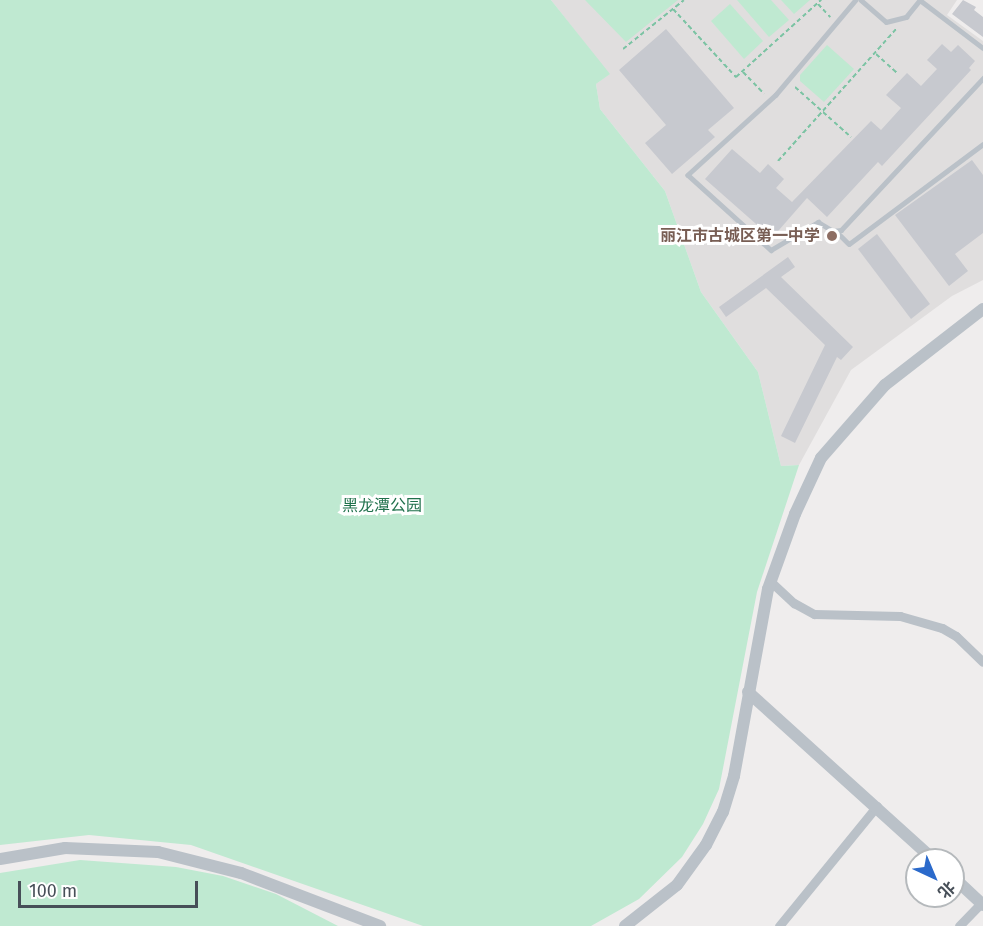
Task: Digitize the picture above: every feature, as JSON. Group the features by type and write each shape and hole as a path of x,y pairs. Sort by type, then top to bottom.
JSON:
{"street":[{"path":"625,926 677,885 715,829 734,776 770,581 808,486 836,438 885,385 983,309"},
{"path":"770,581 794,603 814,614 900,616 942,628 956,636 983,662"},
{"path":"748,692 878,806 922,848"},
{"path":"779,926 878,806"},
{"path":"0,859 65,848 158,852 232,870 380,926"},
{"path":"959,926 982,904 965,889"}],"lane":[{"path":"856,0 789,81 688,175 771,250 818,222 836,231 849,244 983,144"},
{"path":"861,0 886,22 900,20 920,0 983,48"},
{"path":"836,231 901,169 983,78"}],"path":[{"path":"623,49 684,0"},
{"path":"674,9 736,77 821,0"},
{"path":"817,4 837,24"},
{"path":"778,161 896,31 900,20"},
{"path":"876,54 897,73"},
{"path":"743,71 770,100"},
{"path":"789,81 851,137"}],"shaded area":[{"name":"丽江市古城区第一中学","path":"551,0 957,0 947,15 983,41 983,280 952,296 851,370 799,465 781,466 758,372 701,292 665,191 600,109 596,84 609,74"}],"green space":[{"name":"黑龙潭公园","path":"0,0 551,0 610,74 596,84 600,109 665,191 701,292 758,372 781,466 799,465 757,592 719,789 703,824 682,857 639,899 591,926 423,926 191,845 89,835 0,845"},
{"path":"585,0 678,0 626,42"},
{"path":"737,0 771,0 789,20 769,37"},
{"path":"781,0 810,0 794,14"},
{"path":"730,4 763,41 744,59 711,21"},
{"path":"827,45 854,69 824,102 800,81 800,75"},
{"path":"80,860 176,867 223,876 276,894 338,926 0,926 0,873"}],"building":[{"path":"963,0 976,7 974,10 983,17 983,37 952,14"},
{"path":"666,29 734,108 708,130 715,137 672,174 645,143 666,125 619,70"},
{"path":"942,44 951,52 958,45 975,61 969,68 971,70 882,166 878,162 827,217 807,198 772,238 705,179 732,149 760,173 768,164 784,179 776,188 792,202 871,121 881,130 901,108 886,95 907,73 921,86 937,69 927,60"},
{"path":"972,160 983,175 983,233 955,254 968,271 949,286 895,215"},
{"path":"877,234 930,304 911,319 858,249"},
{"path":"788,257 795,267 781,277 853,347 841,360 837,357 795,443 781,436 825,345 766,288 726,317 719,307"}],"place":[{"name":"丽江市古城区第一中学","path":"832,236"}]}
